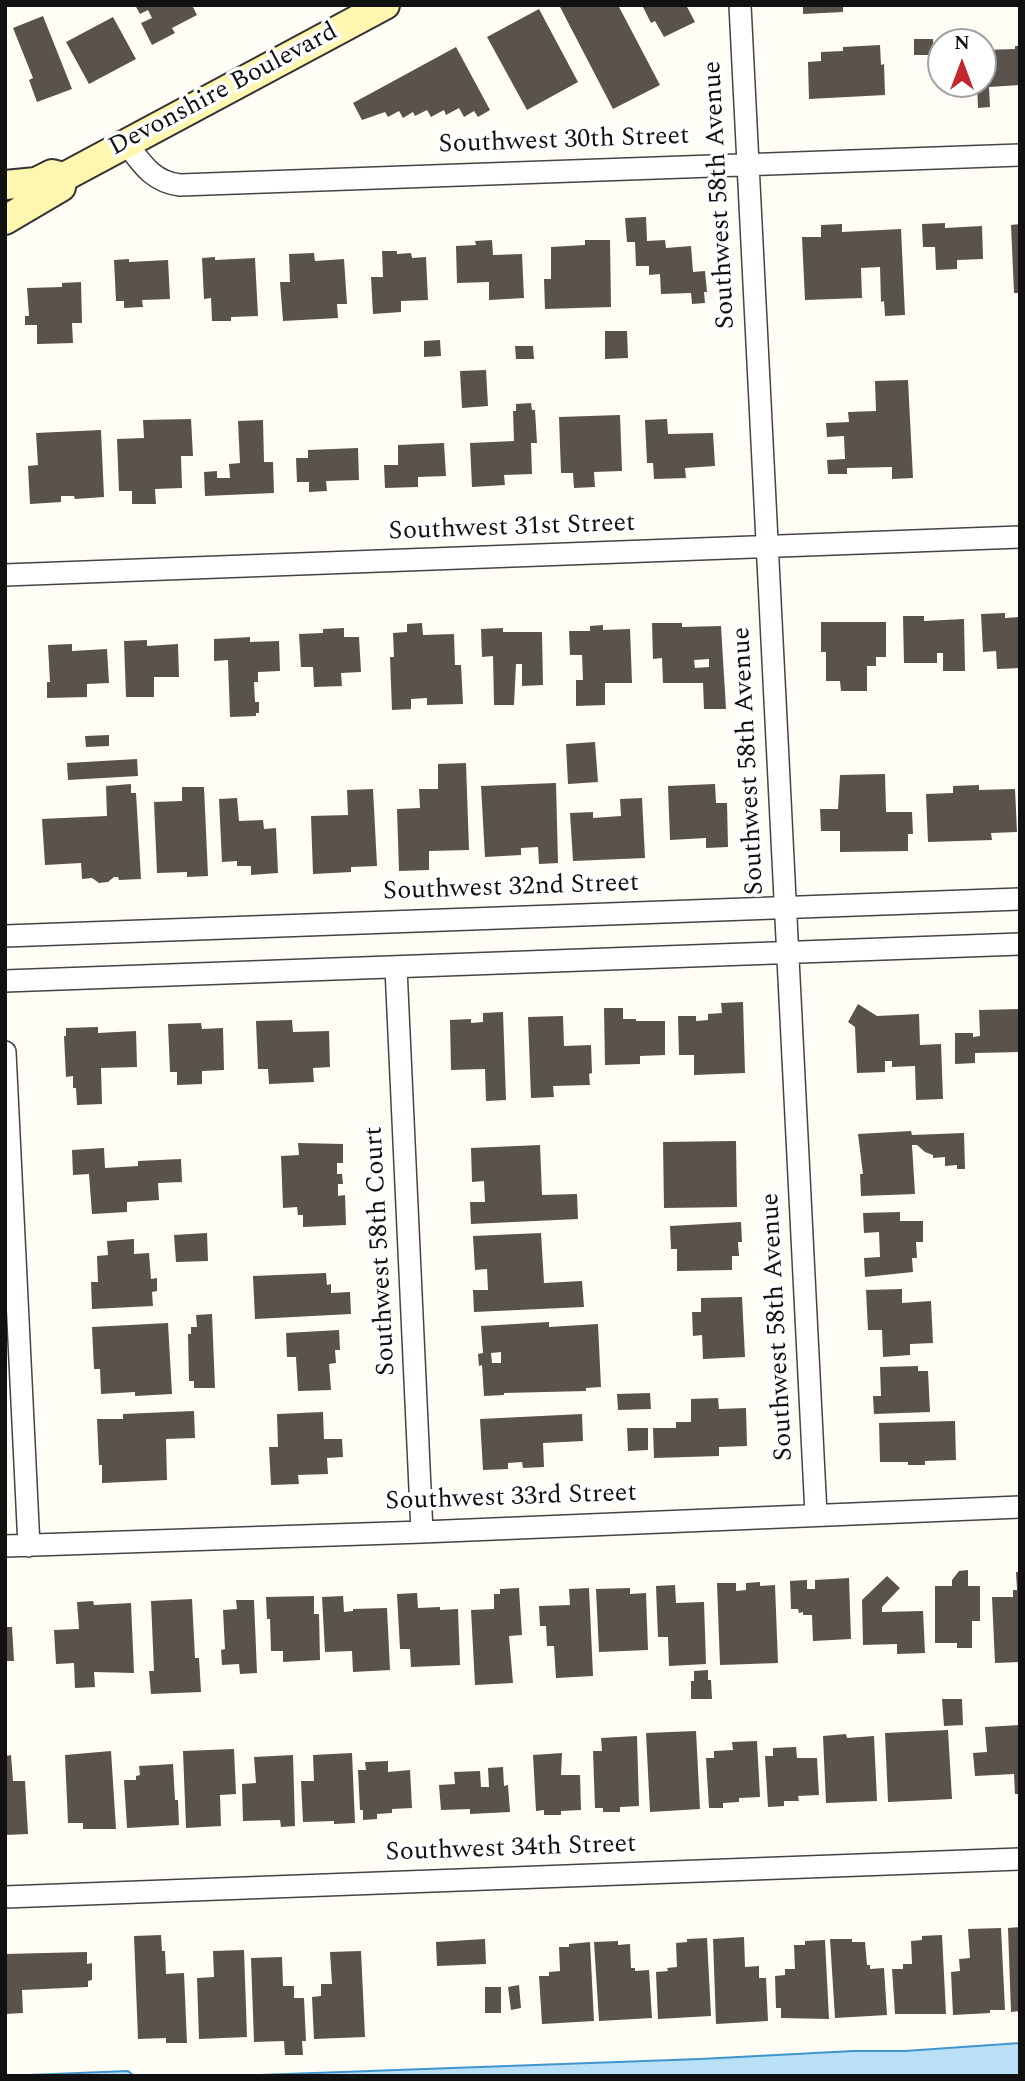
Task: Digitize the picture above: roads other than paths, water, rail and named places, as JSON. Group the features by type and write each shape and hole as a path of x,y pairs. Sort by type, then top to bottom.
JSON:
{"street":[{"name":"Devonshire Boulevard","path":"5,185 36,182 52,174 64,177 385,5"},
{"name":"Southwest 58th Avenue","path":"740,5 816,1514"},
{"name":"Southwest 30th Street","path":"127,144 150,173 168,184 180,185 1020,155"},
{"name":"Devonshire Boulevard","path":"5,220 61,187 64,177"},
{"name":"Southwest 31st Street","path":"5,575 1020,537"},
{"name":"Southwest 32nd Street","path":"5,936 1020,899"},
{"path":"5,981 1020,944"},
{"name":"Southwest 58th Court","path":"396,968 422,1532"},
{"path":"5,1052 29,1546"},
{"name":"Southwest 33rd Street","path":"5,1546 1020,1507"},
{"name":"Southwest 34th Street","path":"5,1897 1020,1859"}],"water":[{"path":"1020,2043 1020,2076 232,2076 905,2051"},
{"path":"128,2071 134,2076 5,2076"}]}
